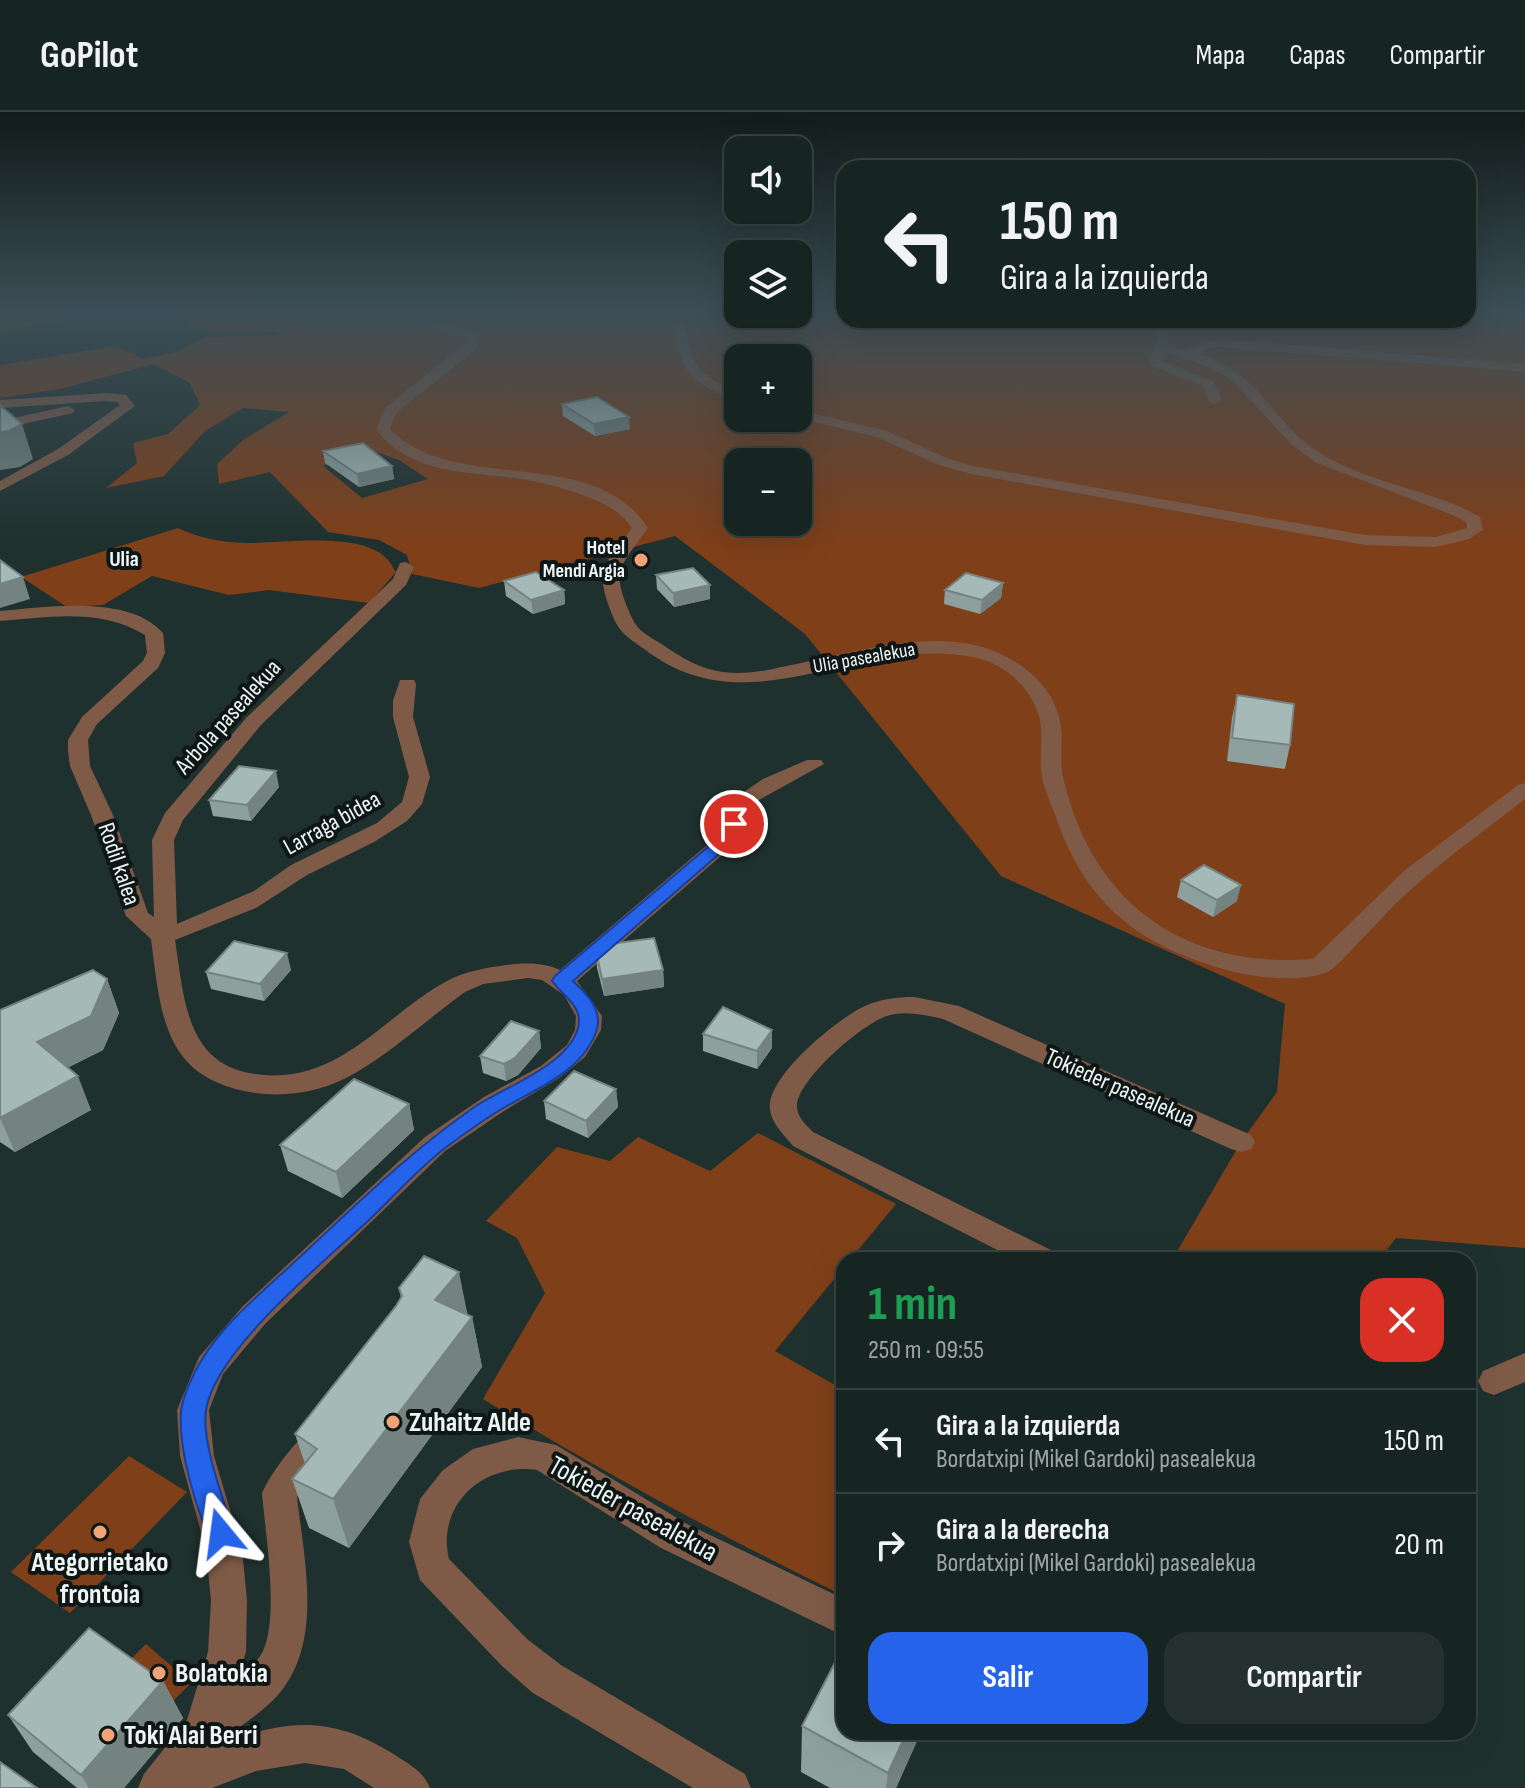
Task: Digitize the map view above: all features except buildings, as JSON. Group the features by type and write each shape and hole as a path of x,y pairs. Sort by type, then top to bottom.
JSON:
{"street":[{"name":"Ulia pasealekua","path":"419,388 390,411 383,430 395,445 433,464 554,480 615,502 632,515 640,528 613,563 609,587 627,628 678,664 725,678 751,678 882,652 929,648 978,653 1009,664 1036,692 1050,719 1052,776 1073,836 1102,888 1145,925 1192,950 1241,966 1272,969 1320,966 1413,875 1525,789"},
{"path":"1210,388 1215,400"},
{"path":"812,417 882,434 944,462 971,470 1365,540 1397,543 1447,540 1475,530 1474,520 1451,507 1320,459 1294,440 1247,388"},
{"path":"0,404 107,397 121,398 128,406 63,452 0,487"},
{"path":"0,425 75,409"},
{"name":"Arbola pasealekua","path":"163,936 167,912 163,840 173,818 254,721 400,581 406,567"},
{"name":"Rodil kalea","path":"0,616 74,610 100,612 129,618 154,633 156,653 151,664 89,721 78,740 78,751 80,766 107,826 138,916 163,936"},
{"name":"Larraga bidea","path":"163,936 208,922 275,888 299,870 395,819 411,805 418,790 420,772 401,719 401,703 407,684"},
{"path":"562,981 721,844 751,796 770,783 814,764"},
{"path":"163,936 171,994 181,1031 197,1058 209,1069 237,1081 273,1086 304,1083 346,1067 430,1003 456,986 479,977 528,970 562,981 583,1002 589,1016 588,1030 576,1051 550,1072 494,1104 435,1144 254,1315 210,1367 193,1410 197,1456 224,1550 229,1600 227,1652 203,1731"},
{"name":"Tokieder pasealekua","path":"1028,1252 803,1139 790,1124 783,1107 785,1093 797,1076 865,1016 900,1005 921,1005 950,1012 1241,1142"},
{"path":"1494,1381 1525,1367"},
{"path":"161,1788 203,1731 252,1693 276,1665 289,1627 279,1493 346,1407"},
{"name":"Tokieder pasealekua","path":"731,1788 547,1679 514,1652 433,1568 427,1542 432,1510 455,1481 485,1460 518,1452 544,1456 674,1536 836,1614"},
{"path":"161,1788 276,1746 318,1743 350,1751 410,1788"}],"shaded area":[{"path":"0,388 63,388 0,398"},
{"path":"192,388 724,388 724,432 812,432 812,388 1525,388 1525,1248 1396,1238 1385,1252 1177,1252 1241,1142 1277,1092 1285,1004 1001,876 805,634 675,536 479,588 412,574 407,555 379,540 328,532 270,472 219,484 217,464 243,440 289,412 243,408 205,431 164,476 106,488 137,463 133,443 168,434 200,405","holes":["376,452 399,460 428,479 362,498 323,466"]},
{"path":"178,528 202,537 236,542 338,541 356,544 385,557 396,572 369,603 269,590 229,595 152,576 103,605 67,607 21,577"},
{"path":"758,1133 896,1204 857,1252 836,1252 836,1277 775,1351 836,1385 836,1592 661,1502 483,1399 545,1293 517,1238 486,1221 557,1147 610,1161 638,1137 710,1171"},
{"name":"Ategorrietako frontoia","path":"129,1456 187,1492 70,1613 11,1572"},
{"name":"Bolatokia","path":"146,1644 191,1683 172,1702 127,1663"}],"place":[{"name":"Hotel Mendi Argia","path":"641,560"},
{"name":"Zuhaitz Alde","path":"393,1422"},
{"name":"Ategorrietako frontoia","path":"100,1532"},
{"name":"Bolatokia","path":"159,1673"},
{"name":"Toki Alai Berri","path":"108,1735"}],"district":[{"name":"Ulia","path":"124,559"}],"route":[{"path":"221,1533 197,1456 193,1410 210,1367 254,1315 435,1144 494,1104 550,1072 576,1051 588,1030 589,1016 583,1002 562,981 721,844 734,824"}]}
